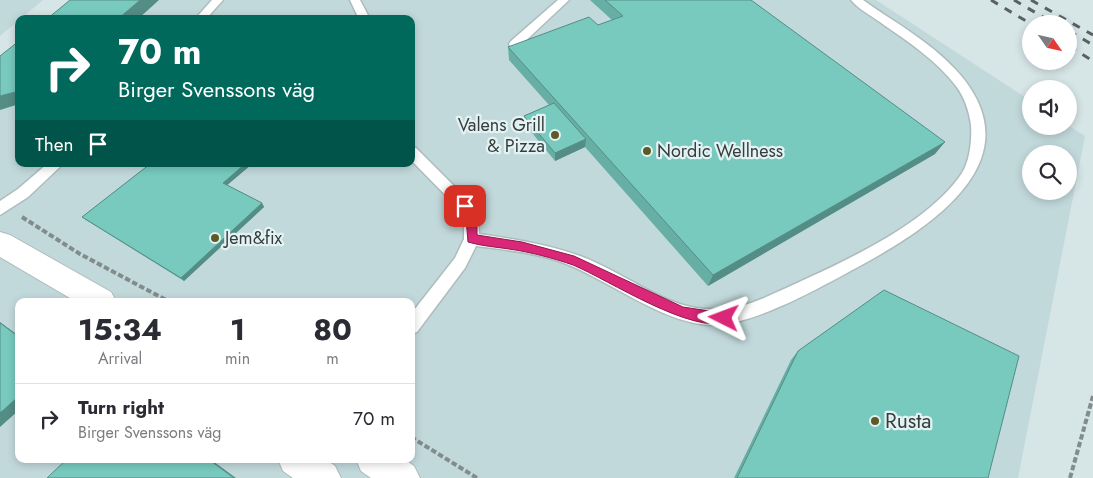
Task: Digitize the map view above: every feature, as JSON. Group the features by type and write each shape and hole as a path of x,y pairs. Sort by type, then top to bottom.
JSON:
{"street":[{"path":"8,248 71,298"},
{"path":"8,248 96,298"},
{"path":"379,463 402,478"}],"lane":[{"path":"204,15 218,0"},
{"path":"355,0 363,15"},
{"path":"515,44 564,0"},
{"path":"472,239 522,246 574,261 682,312 710,318 724,318 764,306 830,276 874,251 914,225 944,202 966,177 976,156 978,130 971,101 956,76 931,54 856,0"},
{"path":"415,155 465,206 471,218 472,239 460,264 415,322"},
{"path":"2,207 23,193 53,167"}],"path":[{"path":"2,207 80,254 162,298"},
{"path":"1070,478 1093,396"},
{"path":"415,440 477,478"}],"shaded area":[{"path":"0,0 43,0 25,15 15,15 15,23 0,36"},
{"path":"70,0 876,0 1022,95 1022,135 1077,135 1077,131 1085,136 1077,177 1077,145 1022,145 1022,200 1072,200 1018,478 0,478 0,57 15,45 15,167 415,167 415,15 52,15"}],"building":[{"path":"70,0 140,0 123,15 52,15"},
{"path":"605,0 751,0 945,142 713,275 508,47 589,17 598,25 623,16"},
{"path":"15,44 15,92 0,96 0,56"},
{"name":"Valens Grill & Pizza","path":"554,103 586,139 555,153 524,116"},
{"path":"146,167 242,167 223,183 262,203 181,278 82,217"},
{"name":"Rusta","path":"884,290 1019,356 988,478 737,478 798,351"},
{"path":"0,323 15,334 15,400 0,413"},
{"path":"63,463 213,463 234,478 47,478"}],"railway":[{"path":"991,0 1022,19"},
{"path":"1014,0 1040,15"},
{"path":"1031,0 1093,35"},
{"path":"1078,36 1093,45"},
{"path":"1078,52 1093,61"}],"place":[{"name":"Valens Grill & Pizza","path":"555,135"},
{"name":"Nordic Wellness","path":"647,151"},
{"name":"Jem&fix","path":"215,238"},
{"name":"Rusta","path":"875,421"}],"route":[{"path":"465,206 471,218 472,239 522,246 574,261 682,312 695,316 724,318"}]}
